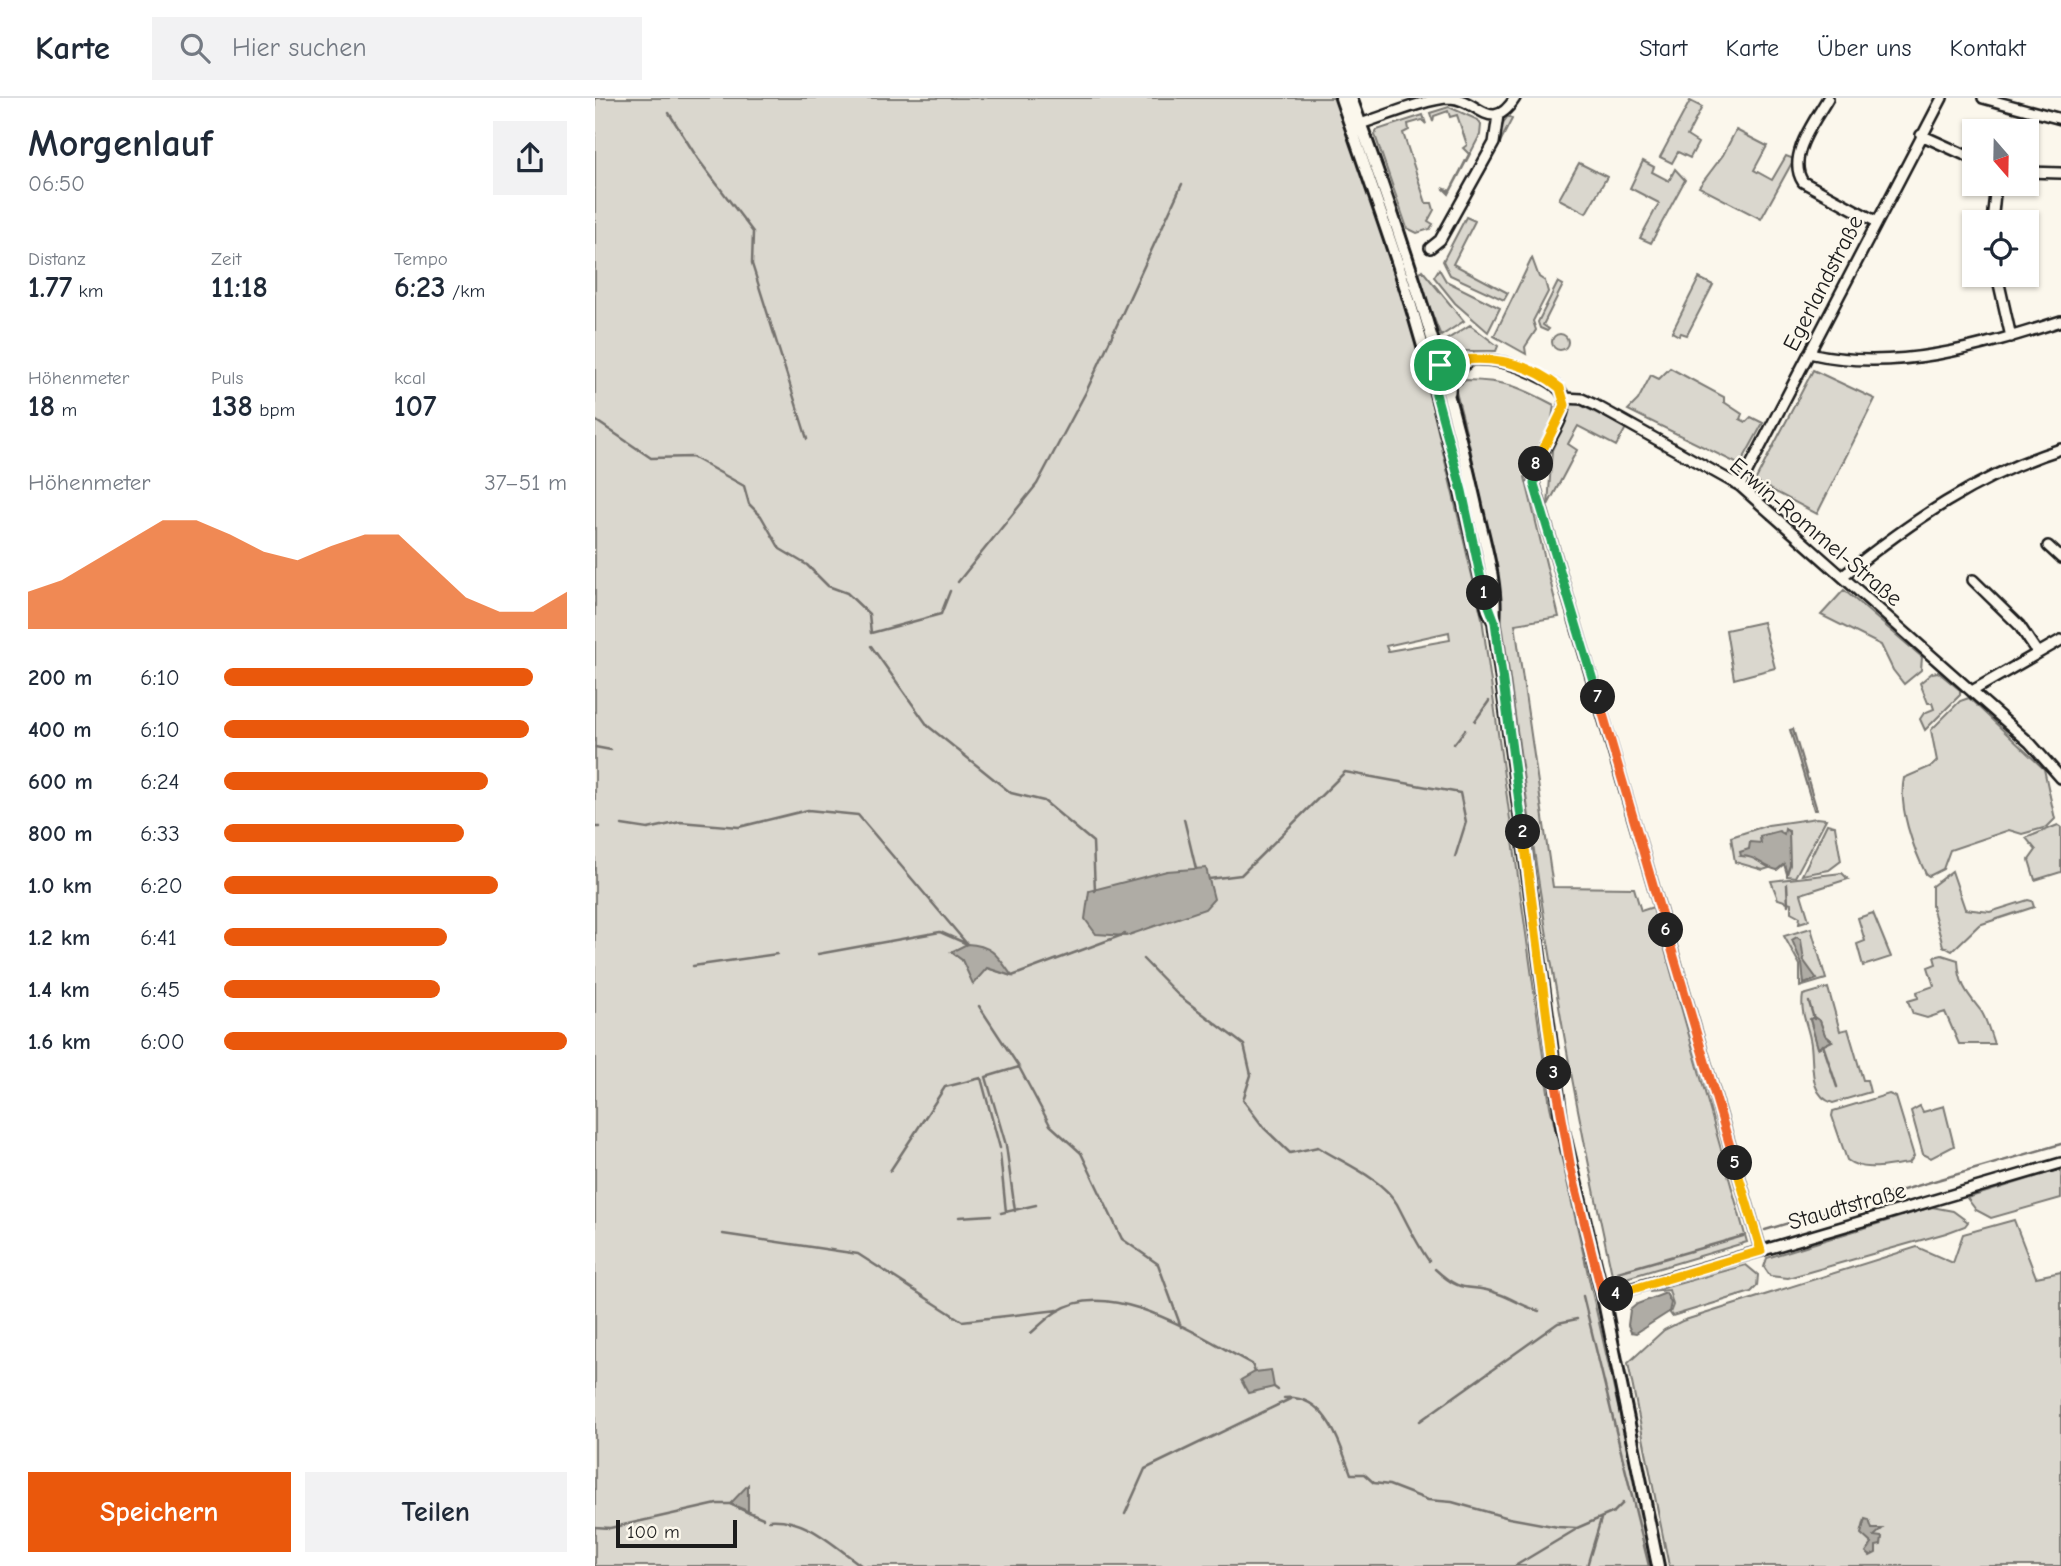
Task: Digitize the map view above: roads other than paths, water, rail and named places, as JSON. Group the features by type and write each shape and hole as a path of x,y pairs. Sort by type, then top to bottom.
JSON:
{"main road":[{"path":"1341,98 1356,126 1409,262 1435,366 1488,610 1495,622"},
{"path":"1352,98 1356,126"},
{"path":"1435,366 1451,404 1496,606 1495,622 1557,1094 1603,1297 1658,1566"}],"street":[{"path":"1356,126 1423,101 1454,98 1489,116 1498,115 1507,110 1515,98"},
{"path":"1828,98 1799,155 1799,175 1803,182 1877,222"},
{"name":"Egerlandstraße","path":"1740,486 1942,98"},
{"path":"1983,98 2061,119"},
{"path":"1430,248 1440,240 1494,143 1498,115"},
{"path":"1921,135 1962,154"},
{"path":"2039,172 2061,173"},
{"path":"2000,287 2011,337"},
{"path":"1809,353 1842,360 1897,360 2011,337 2061,321"},
{"path":"1451,404 1450,382 1456,370 1473,359"},
{"name":"Erwin-Rommel-Straße","path":"1435,366 1473,359 1498,359 1520,366 1554,384 1565,398 1582,399 1595,405 1740,486 1972,691 2043,756 2061,779"},
{"path":"1565,398 1563,411 1534,470 1534,484 1761,1251"},
{"path":"1843,576 1892,537 1960,492 2061,449"},
{"path":"2048,546 2061,558"},
{"path":"1973,580 2019,625 2037,652"},
{"path":"1972,691 2061,640"},
{"name":"Staudtstraße","path":"1603,1297 2061,1163"}],"waterway":[{"path":"669,113 698,159 753,232 752,264 807,439"},
{"path":"958,582 1037,484 1086,392 1182,184"},
{"path":"595,420 651,458 692,457 744,486 749,504 761,516 780,549 807,565 828,586 847,593 869,614 871,633 941,614 950,591"},
{"path":"871,646 928,726 1011,793 1044,801 1093,842 1095,891"},
{"path":"1475,721 1489,701"},
{"path":"1454,744 1465,730"},
{"path":"595,747 611,750"},
{"path":"1209,879 1241,875 1345,772 1460,793 1466,822 1455,857"},
{"path":"622,825 648,829 680,822 739,827 808,810 858,815 967,944"},
{"path":"1184,819 1196,869"},
{"path":"595,827 600,827"},
{"path":"1787,884 1788,905"},
{"path":"818,954 940,932 965,943"},
{"path":"1012,976 1125,934"},
{"path":"693,966 777,954"},
{"path":"1143,959 1178,995 1244,1045 1251,1075 1243,1100 1264,1128 1290,1153 1318,1147 1382,1186 1397,1204 1429,1261"},
{"path":"1809,1002 1814,1019"},
{"path":"979,1006 1019,1067 1050,1125 1081,1153 1122,1239 1158,1264 1181,1327"},
{"path":"1823,1045 1837,1087"},
{"path":"1015,1211 1006,1145 986,1077 1019,1067"},
{"path":"890,1171 945,1087 981,1078 1000,1148"},
{"path":"1862,1202 2061,1144"},
{"path":"1000,1154 1006,1212"},
{"path":"1001,1213 1036,1205"},
{"path":"1765,1230 1843,1207"},
{"path":"959,1217 991,1215"},
{"path":"723,1234 858,1254 962,1321 1058,1310"},
{"path":"1618,1272 1743,1236"},
{"path":"1435,1269 1461,1286 1489,1290 1539,1311"},
{"path":"1583,1296 1649,1566"},
{"path":"1031,1333 1056,1312 1078,1303 1103,1301 1129,1305 1183,1326 1252,1364 1255,1372"},
{"path":"1420,1421 1558,1323 1577,1319"},
{"path":"1274,1387 1278,1390"},
{"path":"1284,1398 1299,1399 1321,1412 1336,1435 1351,1474 1364,1474 1374,1483 1389,1485 1428,1500 1452,1502 1509,1518 1577,1528 1614,1512 1623,1503"},
{"path":"1125,1514 1145,1469 1290,1399"},
{"path":"595,1527 610,1528 717,1504 730,1504 763,1518"},
{"path":"1587,1566 1601,1519"},
{"path":"769,1520 782,1520 807,1528 862,1566"},
{"path":"1515,1566 1575,1530"}]}
